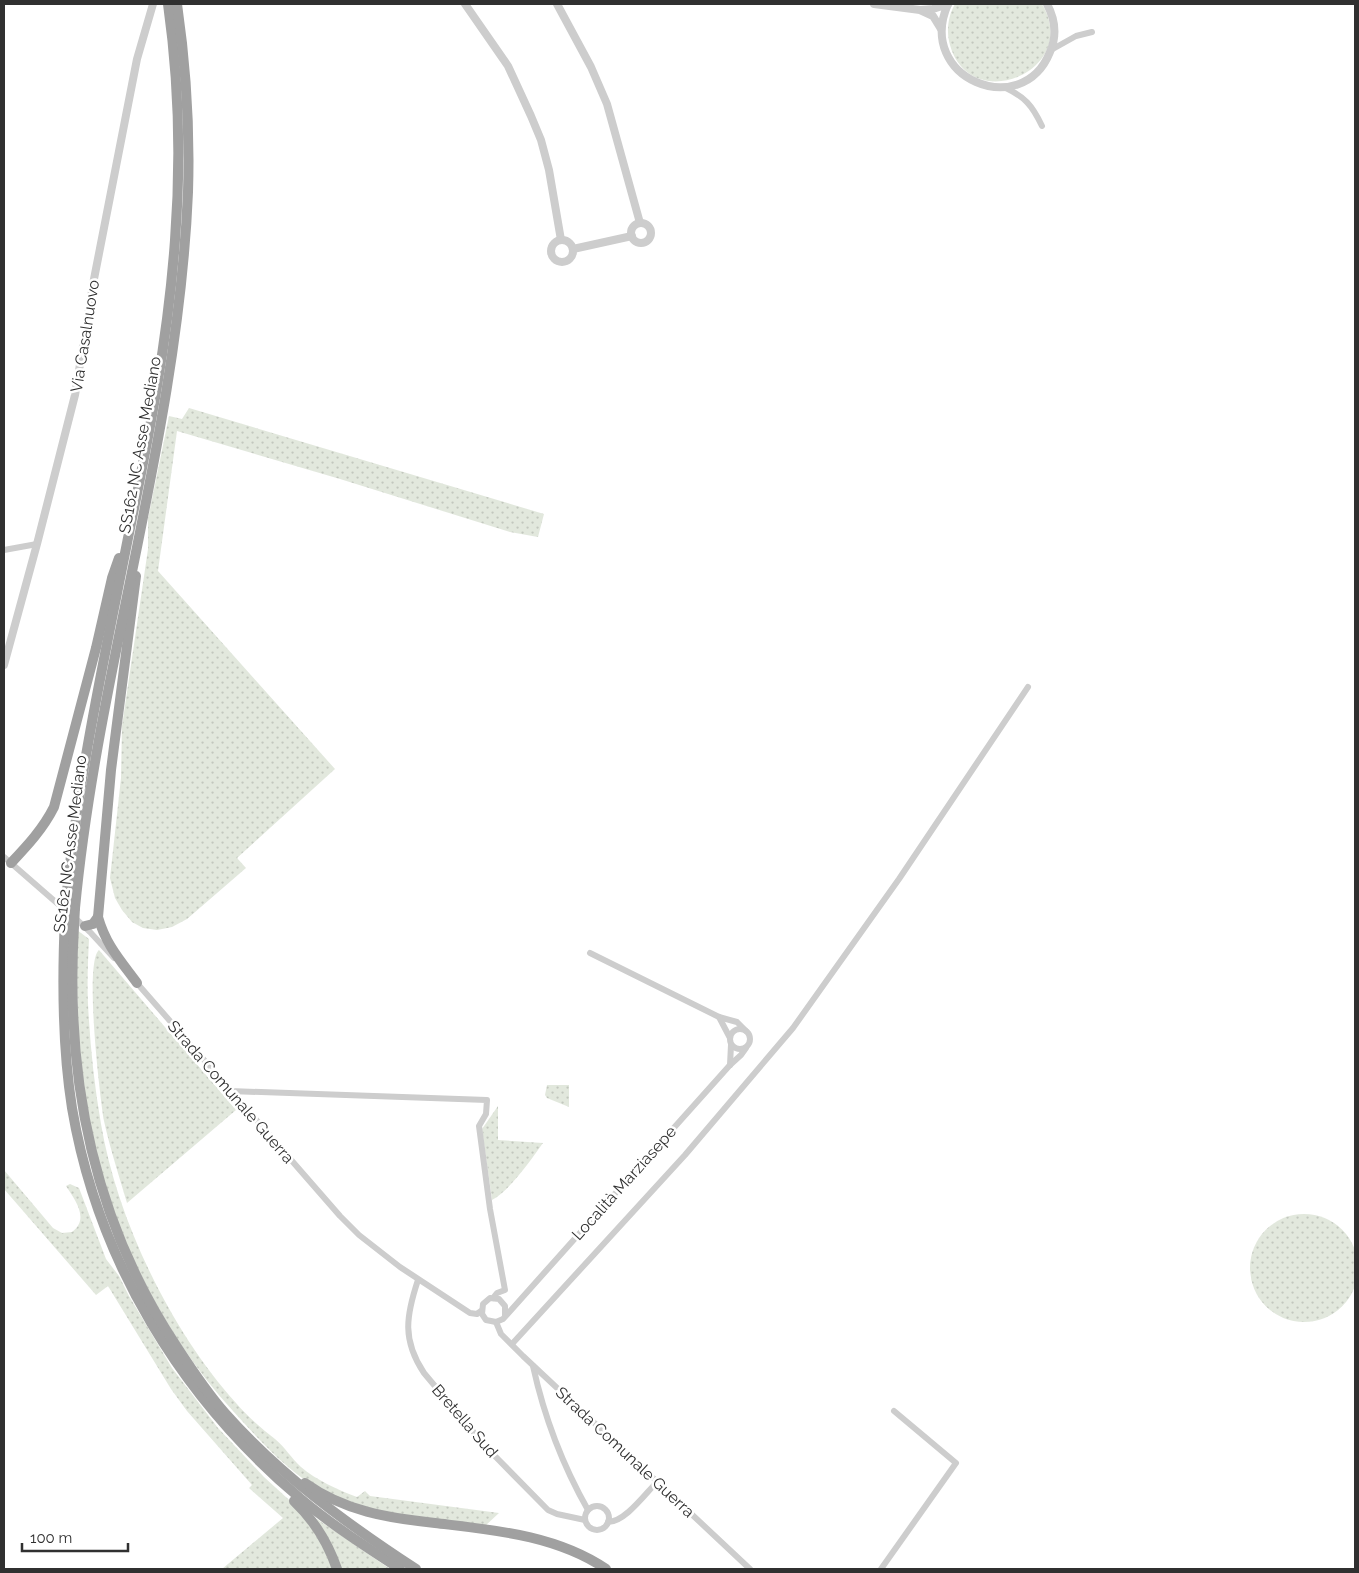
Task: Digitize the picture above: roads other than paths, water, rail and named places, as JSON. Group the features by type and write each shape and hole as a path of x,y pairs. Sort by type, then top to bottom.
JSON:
{"highway":[{"name":"SS162 NC Asse Mediano","path":"168,4 178,115 176,239 162,360 86,810 75,908 79,926 72,995 78,1077 88,1136 109,1211 134,1272 167,1333 206,1389 248,1444 343,1520 416,1569"},
{"name":"SS162 NC Asse Mediano","path":"177,4 184,52 188,120 186,227 170,364 92,722 77,810 65,917 63,996 68,1078 78,1139 100,1215 126,1276 160,1340 200,1396 301,1499 335,1525 400,1569"},
{"path":"7,860 34,839 54,807 112,578 134,532"},
{"path":"134,532 134,597 111,770 98,917 108,944 137,983"},
{"path":"79,926 93,924 98,917"},
{"path":"248,1444 268,1475 313,1522 324,1538 337,1569"},
{"path":"248,1444 330,1498 361,1511 398,1519 478,1528 542,1540 565,1548 606,1569"}],"street":[{"name":"Via Casalnuovo","path":"4,665 75,395 94,279 133,77 141,41 153,4"},
{"path":"465,4 508,66 541,140 549,170 561,240"},
{"path":"557,4 591,67 606,104 640,223"},
{"path":"874,4 920,10 933,9 948,4"},
{"path":"948,4 941,29 945,51 956,69 973,82 994,87 1016,85 1027,80 1042,66 1051,50 1054,29 1048,4"},
{"path":"920,10 933,16 941,29"},
{"path":"1051,50 1076,36 1092,32"},
{"path":"1004,87 1027,101 1034,109 1042,126"},
{"path":"640,223 648,226 651,231 650,238 642,243 636,241 632,236 632,229 640,223"},
{"path":"573,249 632,236"},
{"path":"561,240 570,243 573,249 572,255 568,260 561,262 554,259 552,249 555,243 561,240"},
{"path":"4,550 37,544"},
{"path":"512,1344 685,1155 794,1028 1028,687"},
{"name":"Strada Comunale Guerra","path":"7,860 79,926 137,983 340,1216 378,1251 418,1280 470,1313 477,1314 482,1311"},
{"path":"590,953 719,1017 737,1022 746,1031 750,1039 746,1048 736,1049 719,1017"},
{"path":"730,1065 731,1041 736,1030 746,1031"},
{"name":"Località Marziasepe","path":"505,1316 730,1065 742,1055 746,1048"},
{"path":"230,1091 487,1100 486,1114 478,1126 490,1209 505,1290 484,1302 482,1311 486,1320 496,1322 505,1316 506,1309 504,1303 499,1299 493,1298"},
{"name":"Bretella Sud","path":"418,1280 411,1302 407,1330 410,1346 416,1361 424,1373 486,1447 548,1510 556,1514 585,1520"},
{"path":"504,1303 518,1301"},
{"name":"Strada Comunale Guerra","path":"496,1322 501,1334 750,1569"},
{"path":"533,1365 539,1392 552,1430 588,1510 585,1520 589,1527 596,1530 604,1528 608,1522 608,1514 603,1508 596,1506 588,1510"},
{"path":"881,1569 956,1463 894,1411"},
{"path":"608,1522 614,1522 623,1518 656,1482"}]}
